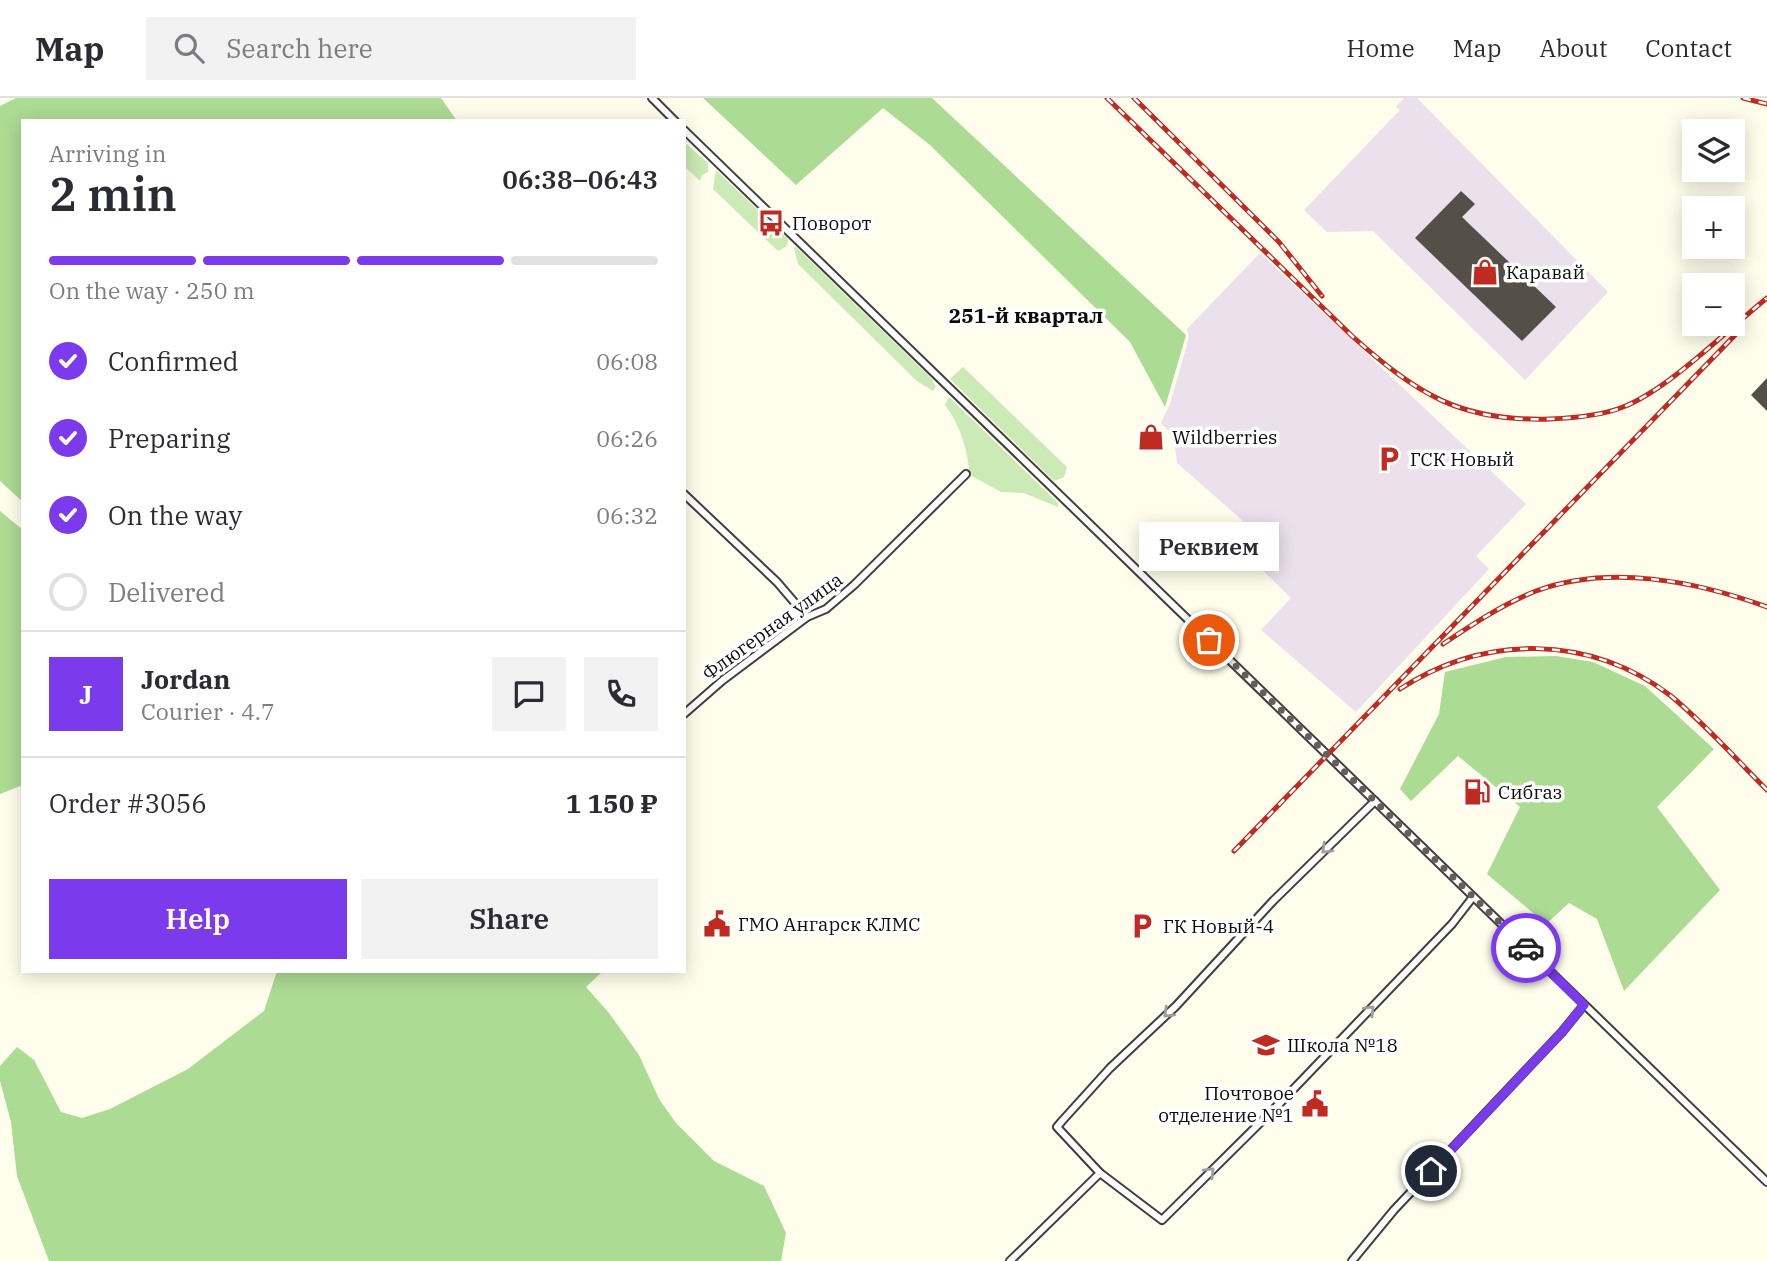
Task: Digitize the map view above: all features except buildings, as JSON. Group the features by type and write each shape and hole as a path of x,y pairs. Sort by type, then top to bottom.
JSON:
{"street":[{"path":"652,98 674,119"},
{"path":"686,132 1767,1182"},
{"name":"Флюгерная улица","path":"686,711 807,617 826,609 854,585 966,474"},
{"path":"686,496 776,582 807,617"},
{"path":"1375,802 1273,901 1175,1006 1110,1068 1057,1127 1100,1173 1162,1220 1320,1062 1452,924 1473,897"},
{"path":"1352,1261 1394,1210 1562,1032 1584,1005"},
{"path":"1010,1261 1100,1173"}],"shaded area":[{"name":"Каравай","path":"1404,98 1417,98 1608,292 1525,380 1373,231 1327,232 1304,210 1400,110 1396,107"},
{"path":"1260,253 1526,504 1476,556 1489,569 1356,712 1261,630 1291,598 1242,550 1242,520 1177,463 1174,437 1161,423 1170,404 1189,337 1187,329"}],"green space":[{"path":"16,98 441,98 456,119 21,119 21,500 0,481 0,106"},
{"path":"703,98 932,98 1186,335 1165,407 1130,342 930,145 883,108 796,185"},
{"path":"686,144 708,163 708,172 702,175 700,181 686,168"},
{"path":"716,170 788,239 787,246 778,251 713,189"},
{"path":"796,247 931,378 936,387 933,391 917,381 798,264 794,248"},
{"path":"963,367 1067,467 1064,477 1054,481 950,379"},
{"path":"949,397 1058,503 1058,507 1024,493 1001,492 970,475 962,438 945,405"},
{"path":"0,511 21,528 21,786 0,794"},
{"path":"1556,656 1593,662 1645,686 1714,749 1657,807 1720,890 1624,991 1597,919 1569,903 1546,924 1487,874 1520,807 1458,756 1411,801 1400,789 1439,714 1445,672 1506,657"},
{"path":"276,973 601,973 586,987 609,1013 639,1055 659,1099 676,1123 714,1161 764,1186 786,1233 781,1261 49,1261 17,1176 11,1122 0,1081 0,1066 17,1047 34,1060 61,1112 82,1118 110,1109 188,1069 264,1011"}],"railway":[{"path":"1107,98 1375,356 1419,389 1465,409 1518,419 1578,417 1615,410 1659,387 1767,298"},
{"path":"1134,98 1279,242 1322,296"},
{"path":"1743,98 1767,104"},
{"path":"1234,851 1734,336"},
{"path":"1443,644 1524,596 1564,583 1593,578 1622,577 1682,583 1767,607"},
{"path":"1400,689 1432,671 1466,658 1501,651 1537,649 1572,652 1606,661 1640,676 1671,696 1767,790"}],"way so far":[{"path":"1209,640 1526,948"}],"place":[{"name":"Поворот","path":"771,223"},
{"name":"Каравай","path":"1485,272"},
{"name":"Wildberries","path":"1151,437"},
{"name":"ГСК Новый","path":"1389,459"},
{"name":"Реквием","path":"1209,640"},
{"name":"Сибгаз","path":"1477,792"},
{"name":"ГМО Ангарск КЛМС","path":"717,924"},
{"name":"ГК Новый-4","path":"1142,926"},
{"name":"Школа №18","path":"1266,1045"},
{"name":"Почтовое отделение №1","path":"1315,1104"}],"district":[{"name":"251-й квартал","path":"1026,315"}],"route":[{"path":"1431,1171 1562,1032 1584,1005 1526,948"}]}
